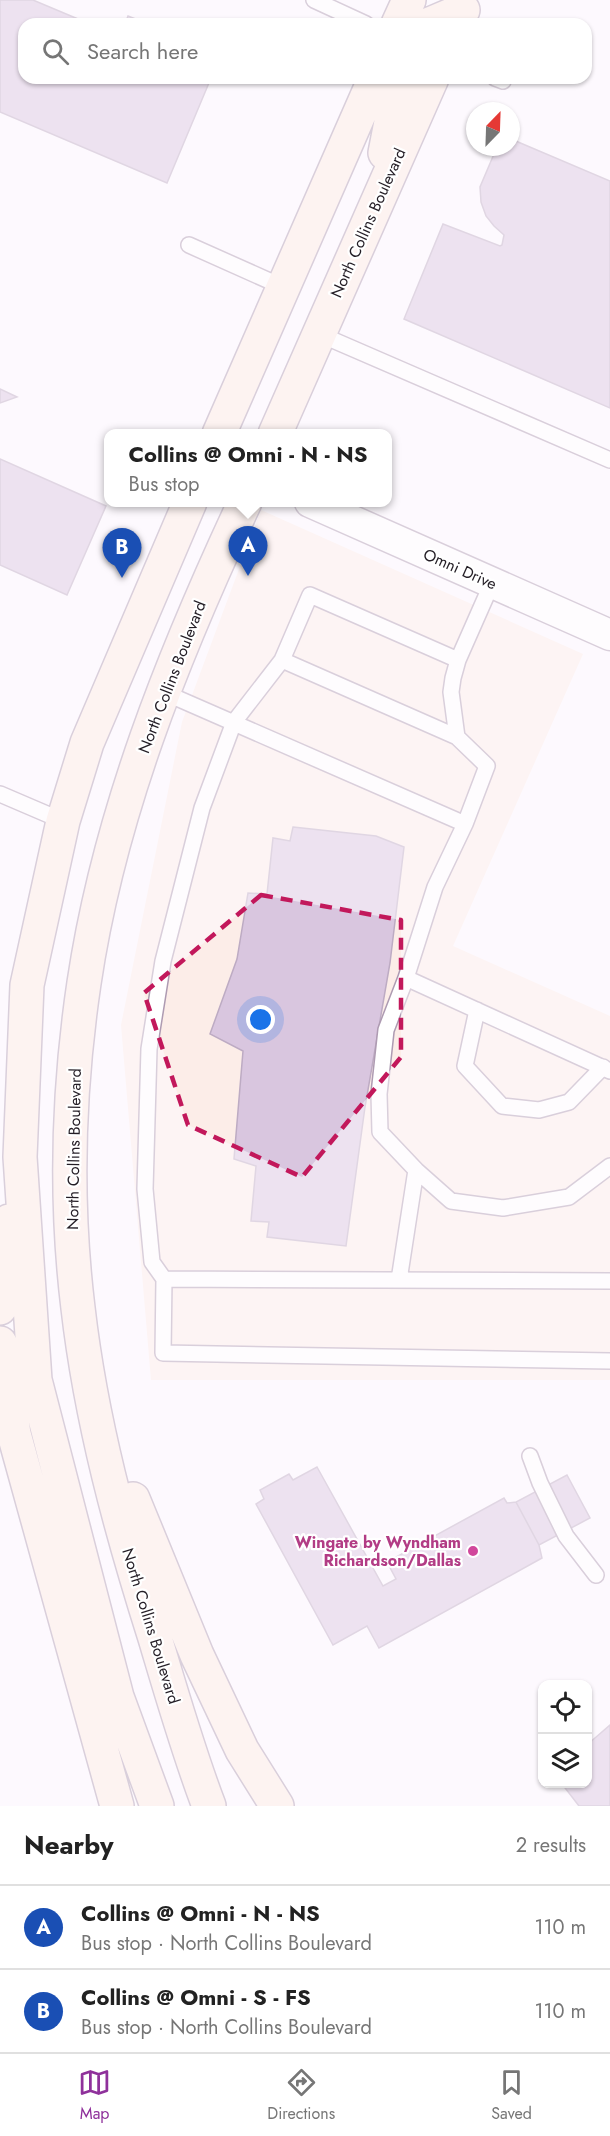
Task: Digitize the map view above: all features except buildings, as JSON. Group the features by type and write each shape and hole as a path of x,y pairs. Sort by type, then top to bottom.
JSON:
{"main road":[{"path":"401,18 409,0"},
{"path":"445,18 462,11"},
{"path":"221,429 372,84"},
{"path":"374,210 395,101 396,84"},
{"name":"North Collins Boulevard","path":"277,429 429,84"},
{"path":"157,1806 117,1697 35,1380 20,1157 27,985 63,820 87,743 188,507"},
{"name":"North Collins Boulevard","path":"209,1806 138,1585 111,1485 93,1403 78,1309 72,1241 70,1167 72,1089 84,982 117,832 163,692 243,507"},
{"path":"0,1308 6,1233 20,1157"},
{"path":"0,1342 14,1434 117,1806"},
{"path":"93,1403 197,1655 242,1750 277,1806"}],"street":[{"name":"Omni Drive","path":"321,507 610,634"}],"lane":[{"path":"314,0 353,18"},
{"path":"189,245 283,287"},
{"path":"319,334 610,460"},
{"path":"457,737 451,692 453,678 458,660 492,583"},
{"path":"458,660 310,595 282,660 234,722 202,808 163,961 149,1049 145,1189 152,1262 164,1279 163,1353 610,1361"},
{"path":"282,660 457,737 469,746 487,766 465,824 435,887 406,978 386,1030 379,1094 381,1132 416,1170 451,1201 503,1208 568,1197 610,1166"},
{"path":"163,692 465,824"},
{"path":"0,794 63,820"},
{"path":"406,978 477,1010 606,1069 569,1102 538,1110 502,1106 465,1066 477,1010"},
{"path":"399,1280 416,1170"},
{"path":"164,1279 610,1281"},
{"path":"530,1456 540,1483 566,1536 596,1575"}],"highlighted area":[{"path":"261,895 401,920 401,1057 302,1177 188,1125 144,993"}],"shaded area":[{"path":"261,510 583,654 453,946 610,1016 610,1380 151,1380 121,1025 182,722"}],"place":[{"name":"Collins @ Omni - N - NS","path":"248,576"},
{"name":"Collins @ Omni - S - FS","path":"122,578"},
{"name":"Wingate by Wyndham Richardson/Dallas","path":"473,1551"}]}
